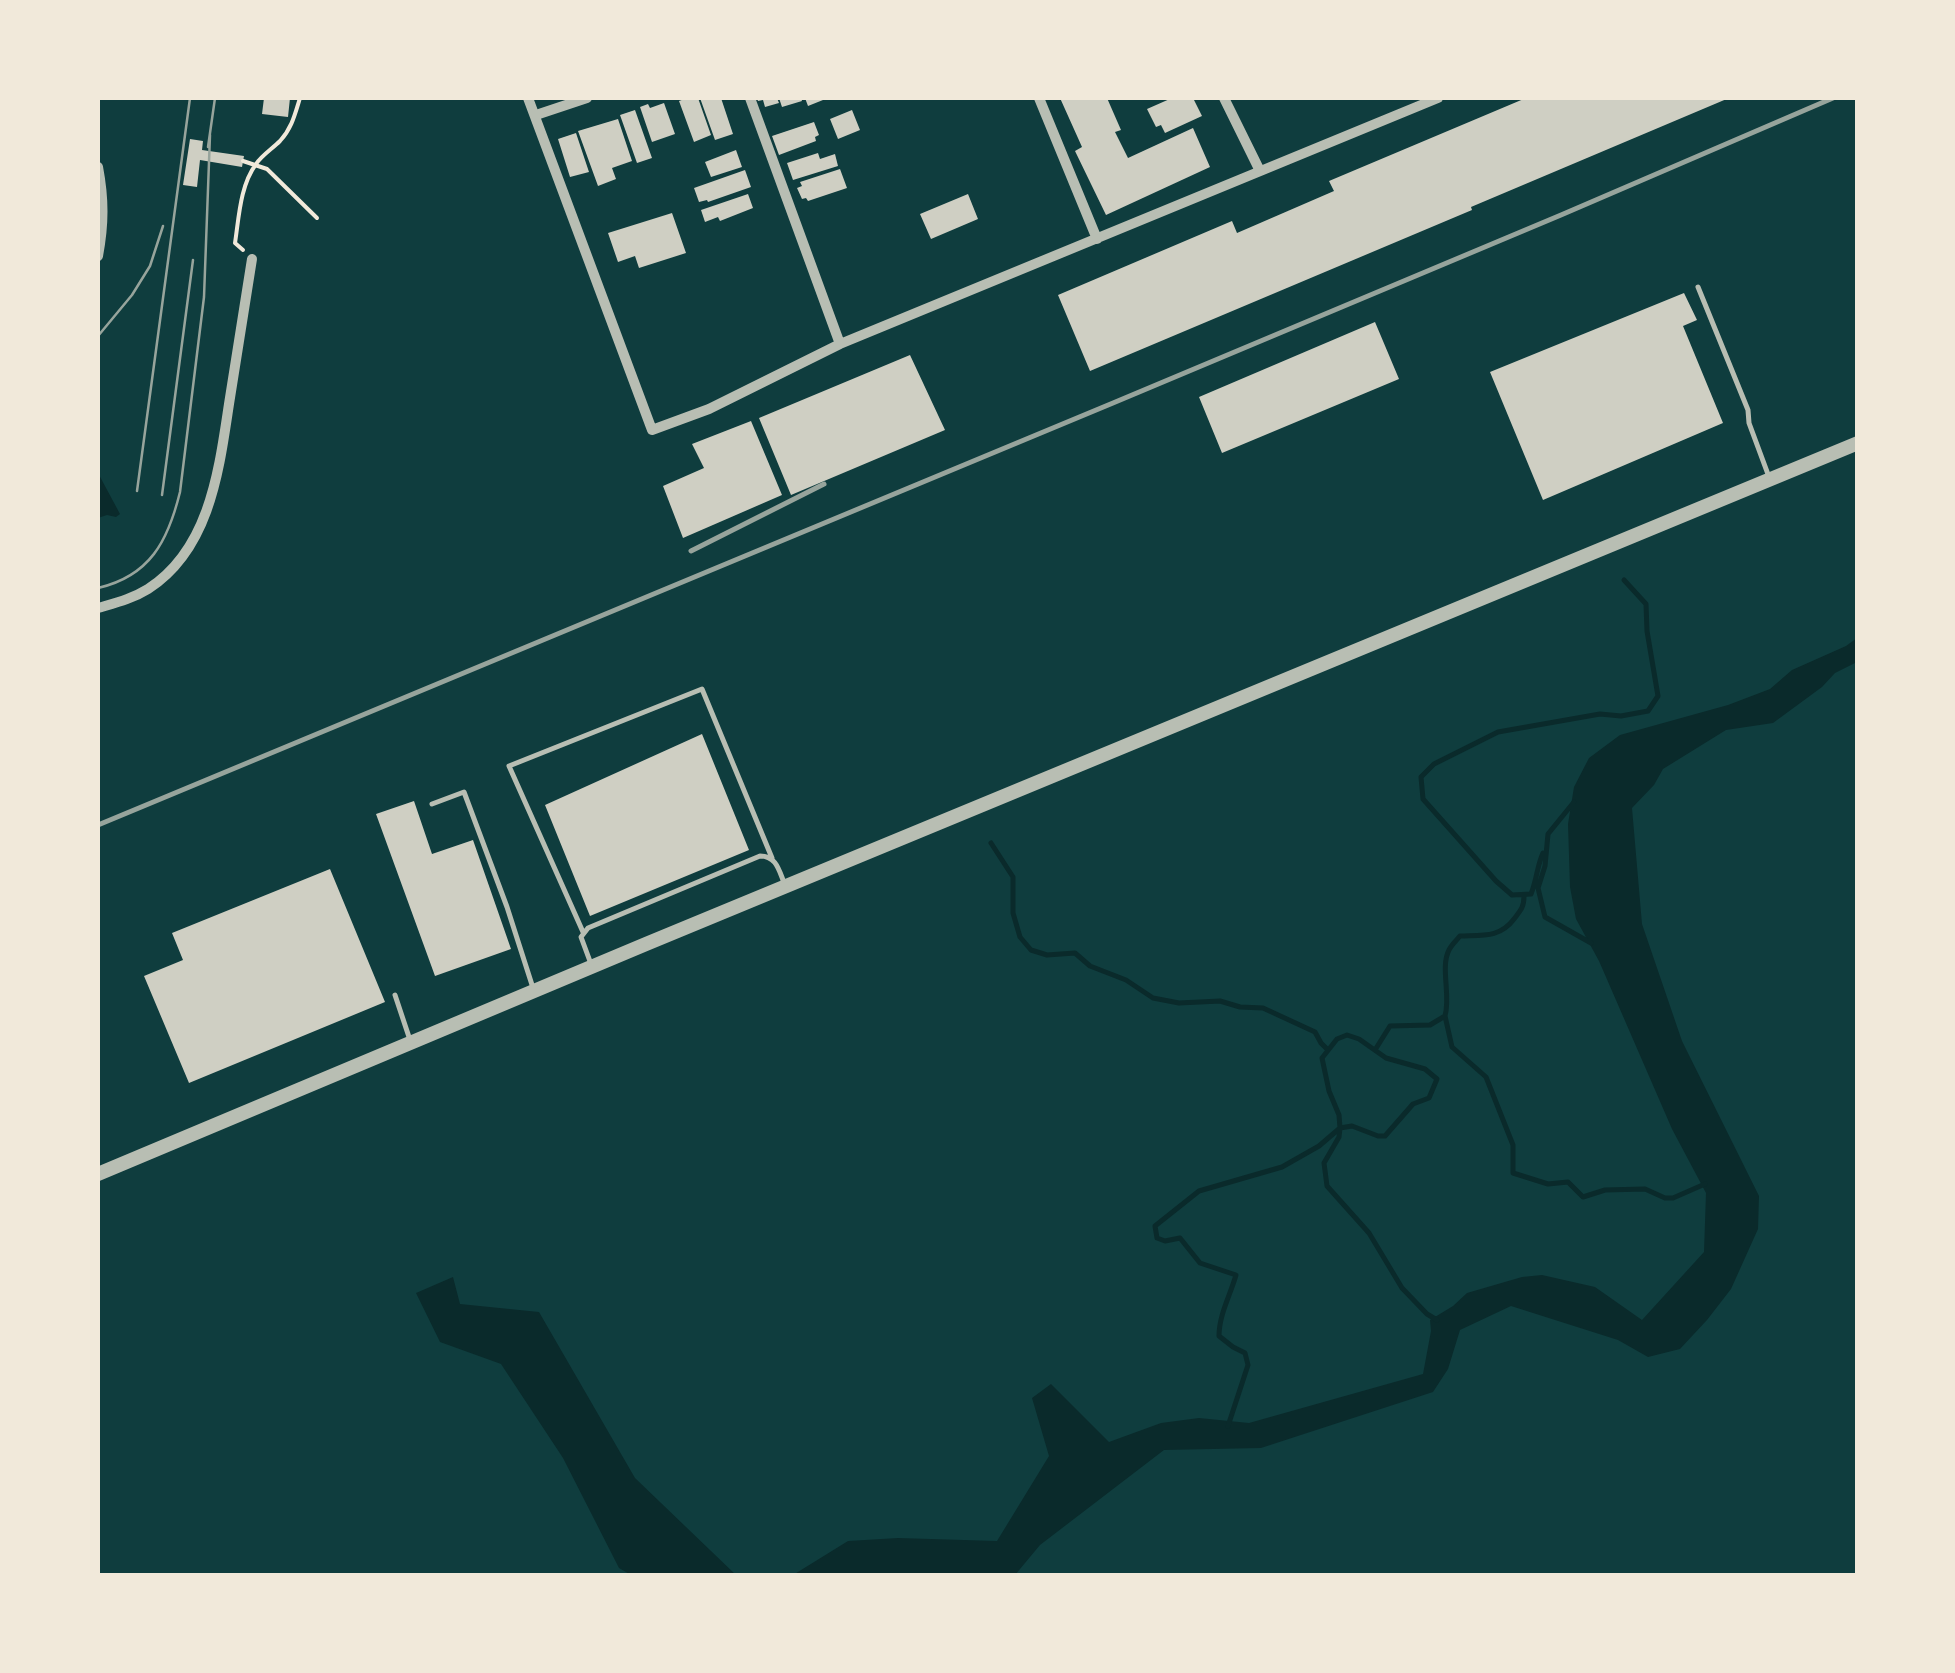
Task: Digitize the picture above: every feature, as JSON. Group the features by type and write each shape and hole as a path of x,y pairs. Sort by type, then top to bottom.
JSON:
{"street":[{"path":"528,98 652,430 709,409 840,344 1438,98"},
{"path":"536,115 587,98"},
{"path":"750,98 840,344"},
{"path":"1040,98 1097,239"},
{"path":"1224,98 1260,171"},
{"path":"98,167 104,198 98,256"},
{"path":"98,608 151,587 178,561 206,515 220,460 252,259"},
{"path":"98,1174 1858,443"}],"lane":[{"path":"1698,287 1748,410 1770,480"},
{"path":"592,966 582,941 583,932 510,766 702,689 786,887"},
{"path":"432,804 464,792 534,991"},
{"path":"583,932 760,856 772,858"},
{"path":"395,995 411,1042"}],"path":[{"path":"252,259 235,242 248,176 292,125 300,98"},
{"path":"243,162 268,169 317,218"}],"water":[{"path":"98,473 120,514 116,517 98,518"},
{"path":"1857,638 1857,662 1835,673 1773,723 1726,730 1663,769 1632,808 1642,924 1682,1041 1759,1196 1758,1229 1731,1289 1680,1349 1648,1357 1618,1340 1511,1306 1460,1330 1448,1369 1433,1392 1261,1448 1164,1450 1040,1545 1015,1575 793,1575 848,1541 997,1541 1049,1456 1032,1398 1051,1384 1109,1442 1161,1423 1199,1418 1249,1423 1423,1374 1430,1320 1467,1293 1522,1277 1542,1275 1595,1287 1642,1320 1704,1252 1706,1193 1672,1129 1599,961 1576,919 1570,887 1568,824 1574,787 1589,758 1620,735 1770,689 1792,670"},
{"path":"453,1277 460,1304 539,1312 635,1478 736,1575 631,1575 619,1568 563,1458 501,1364 440,1342 416,1293"}],"building":[{"path":"264,98 290,98 288,117 262,114"},
{"path":"698,98 711,135 694,142 679,101"},
{"path":"700,98 721,98 733,134 715,140"},
{"path":"757,98 777,98 779,103 765,107 763,100"},
{"path":"779,98 801,98 802,101 782,107"},
{"path":"805,98 828,98 808,106"},
{"path":"1060,98 1107,98 1121,130 1115,132 1128,158 1193,128 1210,167 1106,215 1075,151 1082,147"},
{"path":"1172,98 1193,98 1202,116 1165,133 1161,125 1156,127 1147,109"},
{"path":"1526,98 1729,98 1090,371 1058,295 1232,221 1237,233 1334,191 1329,181"},
{"path":"664,103 675,134 652,142 640,107"},
{"path":"635,110 652,158 637,163 620,115"},
{"path":"852,110 860,130 838,139 830,119"},
{"path":"618,119 632,161 612,168 616,179 598,186 578,131"},
{"path":"814,122 819,135 816,141 779,155 772,136"},
{"path":"576,133 589,172 570,177 558,139"},
{"path":"190,139 203,141 202,150 244,156 242,167 200,160 197,187 183,185"},
{"path":"736,150 742,167 711,177 705,162"},
{"path":"818,153 820,159 835,154 838,166 793,180 787,163"},
{"path":"840,169 847,188 808,201 802,199 797,188 802,186 800,182"},
{"path":"745,170 751,187 699,202 694,188"},
{"path":"748,194 753,208 720,221 718,217 705,222 701,210"},
{"path":"968,194 978,219 931,239 920,214"},
{"path":"672,213 686,253 639,268 635,256 618,262 608,233"},
{"path":"1684,293 1697,320 1683,326 1723,423 1543,500 1490,372"},
{"path":"1375,322 1399,379 1222,453 1199,397"},
{"path":"910,355 945,430 791,495 759,418"},
{"path":"751,421 782,495 683,538 663,486 704,468 692,444"},
{"path":"702,734 749,850 590,916 545,805"},
{"path":"414,801 432,854 473,840 511,949 435,976 376,814"},
{"path":"330,869 385,1002 189,1083 144,976 183,960 172,933"}],"waterway":[{"path":"1543,853 1531,894 1512,895 1423,799 1421,777 1434,764 1498,732 1600,714 1621,716 1648,711 1658,696 1646,604 1624,580"},
{"path":"1574,802 1548,834 1538,888 1545,917 1591,943"},
{"path":"991,843 1013,877 1013,913 1020,937 1031,950 1047,955 1075,953 1090,966 1126,980 1153,998 1179,1003 1220,1001 1263,1008 1315,1032 1327,1049"},
{"path":"1445,1016 1445,965 1450,948 1460,936 1503,930 1520,911 1524,896"},
{"path":"1375,1050 1390,1026 1430,1025 1445,1016 1452,1047 1486,1077 1513,1145 1513,1173 1548,1184 1568,1182 1583,1197 1605,1190 1645,1189 1673,1198 1705,1184"},
{"path":"1228,1426 1248,1365 1245,1353 1219,1336 1236,1275 1200,1263 1180,1238 1157,1238 1155,1226 1199,1191 1282,1167 1319,1146 1340,1128 1352,1126 1385,1136 1413,1104 1429,1098 1437,1079 1425,1069 1386,1058 1347,1035 1337,1039 1322,1058 1340,1128 1324,1163 1327,1186 1369,1233 1402,1288 1437,1320"}],"tram line":[{"path":"137,491 190,98"},
{"path":"208,147 215,98"},
{"path":"98,588 131,575 154,554 169,526 180,492 204,297 210,135"},
{"path":"98,336 150,266 163,226"},
{"path":"162,495 193,260"}],"railway":[{"path":"98,825 1113,403 1833,98"},
{"path":"691,551 824,484"}]}
